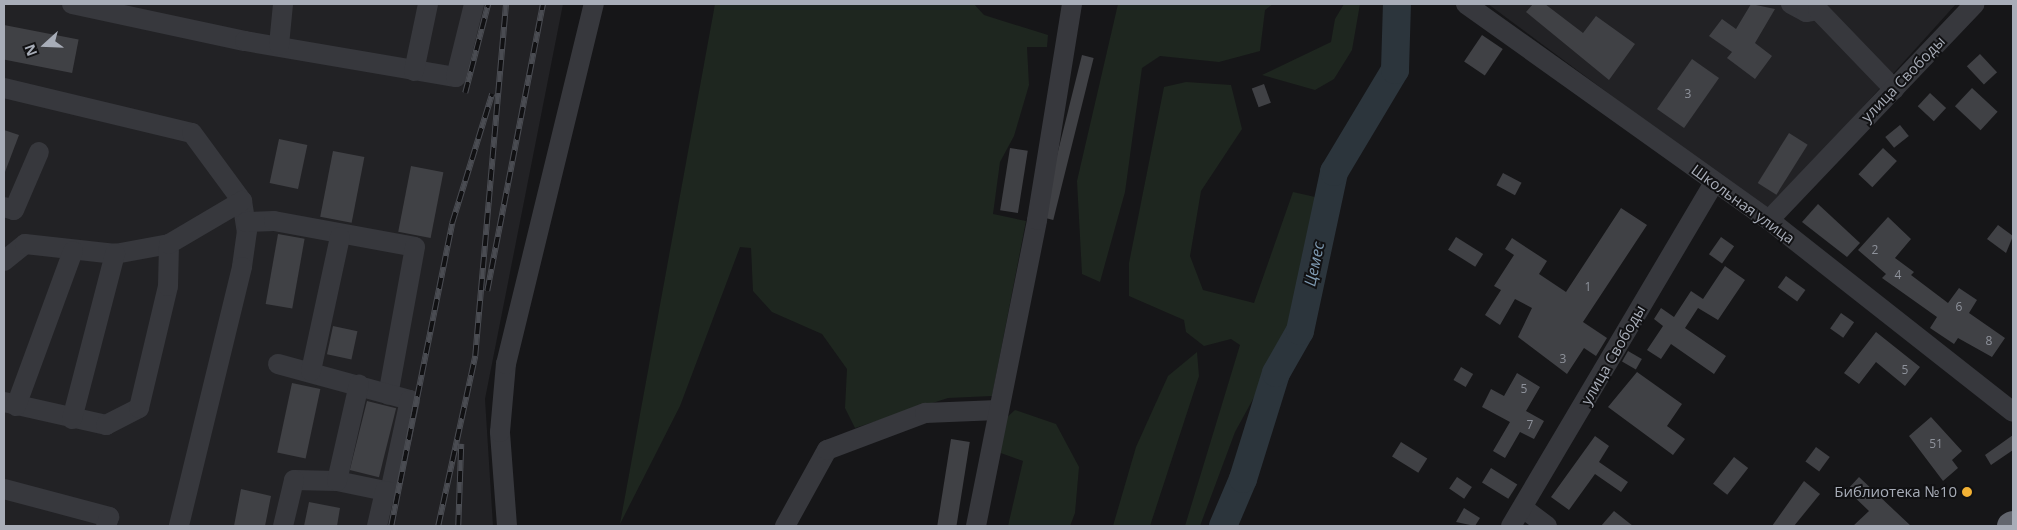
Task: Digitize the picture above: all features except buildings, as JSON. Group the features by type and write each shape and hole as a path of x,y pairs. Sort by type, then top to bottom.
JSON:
{"street":[{"path":"72,4 414,71 456,77 474,4"},
{"path":"279,45 283,4"},
{"path":"414,71 428,4"},
{"path":"507,526 500,432 506,364 594,4"},
{"path":"976,526 1037,220 1072,4"},
{"name":"Школьная улица","path":"1466,4 1769,220 2012,408"},
{"path":"1791,4 1806,12 1818,10 1894,89"},
{"name":"улица Свободы","path":"1769,220 1975,4"},
{"path":"4,88 192,133 242,201 246,222 242,267 178,526"},
{"path":"4,207 14,210 38,152"},
{"name":"улица Свободы","path":"1511,526 1714,182"},
{"path":"4,261 25,244 73,251 115,254 169,244 242,201"},
{"path":"246,222 274,221 340,236 415,246 388,395"},
{"path":"311,371 340,236"},
{"path":"73,251 10,404 106,425 139,408 168,286 169,244"},
{"path":"72,419 115,254"},
{"path":"278,364 359,384 388,395 410,400 390,492 337,481 294,480 283,526"},
{"path":"337,481 359,384"},
{"path":"786,526 827,450 925,413 998,410"},
{"path":"4,489 109,517 106,526"},
{"path":"378,526 385,492"},
{"path":"1523,508 1547,526"}],"shaded area":[{"path":"4,4 563,4 485,399 493,526 4,526"},
{"path":"715,4 974,4 984,15 1048,35 1047,47 1027,47 1029,85 1014,136 1000,162 993,214 1026,221 992,396 948,398 855,428 845,408 847,369 822,334 772,312 753,291 751,248 740,247 680,406 620,524"},
{"path":"1118,4 1273,4 1265,10 1260,51 1219,62 1160,56 1142,68 1125,192 1100,282 1082,274 1077,181"},
{"path":"1344,4 1360,4 1352,50 1334,79 1315,90 1262,75 1331,42 1335,19"},
{"path":"1488,4 1956,4 1768,212"},
{"path":"1186,82 1231,85 1242,129 1201,191 1190,256 1203,290 1254,303 1293,192 1324,199 1292,328 1235,432 1200,526 1185,526 1240,345 1231,339 1204,346 1186,332 1184,320 1129,296 1129,263 1164,87"},
{"path":"1197,352 1199,376 1150,526 1113,526 1136,447 1168,376"},
{"path":"1015,410 1056,424 1079,467 1075,513 1070,526 1008,526 1023,461 998,452 1005,419"}],"waterway":[{"name":"Цемес","path":"1223,526 1243,479 1276,373 1300,331 1334,172 1395,70 1397,4"}],"railway":[{"path":"465,93 488,4"},
{"path":"438,526 475,356 506,4"},
{"path":"487,291 543,4"},
{"path":"391,526 452,223 492,94"},
{"path":"458,526 461,444"}],"place":[{"name":"Библиотека №10","path":"1967,492"}]}
